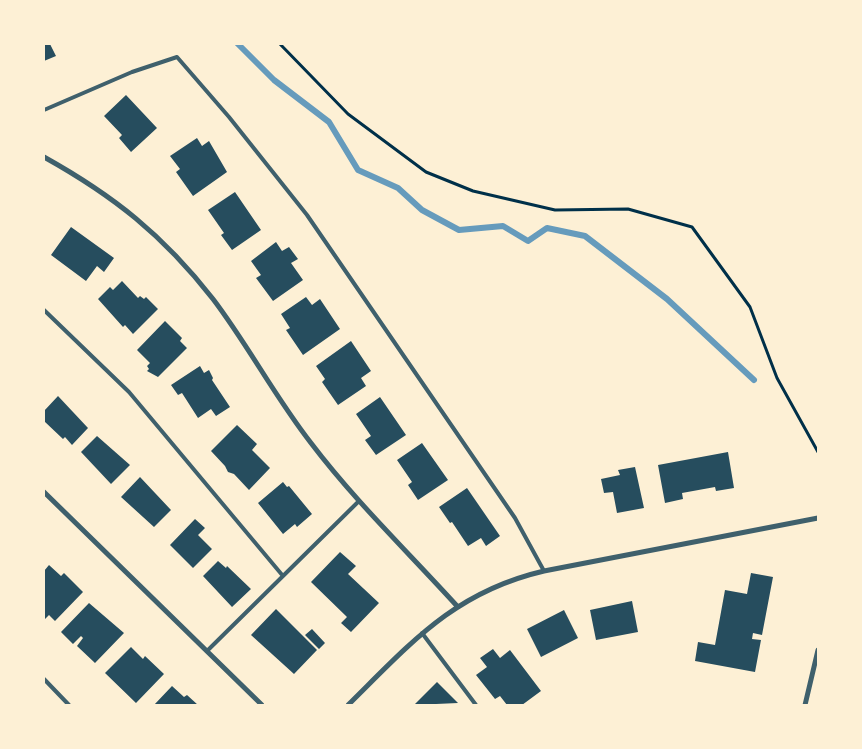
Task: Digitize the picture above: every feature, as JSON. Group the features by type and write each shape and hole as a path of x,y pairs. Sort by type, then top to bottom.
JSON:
{"street":[{"path":"44,157 89,182 117,202 180,261 214,301 297,425 359,502 457,606"},
{"path":"44,492 262,705"},
{"path":"348,705 422,633 457,606 503,583 544,571 818,518"},
{"path":"805,705 818,650"}],"lane":[{"path":"44,110 132,72 177,57 230,118 307,215 515,518 544,571"},
{"path":"44,310 129,392 283,576"},
{"path":"207,651 359,502"},
{"path":"422,633 476,705"},
{"path":"44,679 69,705"}],"path":[{"path":"280,44 348,114 426,172 473,191 555,210 628,209 692,227 750,307 777,378 818,452"}],"building":[{"path":"44,44 50,44 56,56 44,61"},
{"path":"126,95 157,128 131,152 119,138 122,135 104,116"},
{"path":"197,138 202,146 209,141 227,172 193,196 176,172 180,169 170,156"},
{"path":"235,192 261,230 232,250 221,235 224,233 208,210"},
{"path":"71,227 114,258 104,272 97,266 86,281 51,255"},
{"path":"276,242 282,251 289,247 298,259 291,263 303,280 273,301 256,278 261,275 251,261"},
{"path":"122,281 138,298 140,296 144,299 146,297 158,309 133,334 125,325 123,327 98,299 110,287 113,290"},
{"path":"306,297 312,305 320,299 340,329 303,355 286,330 290,328 281,314"},
{"path":"165,321 182,338 180,341 187,348 158,377 147,371 149,369 147,366 150,363 137,350"},
{"path":"351,341 371,371 361,378 366,386 338,405 322,382 325,379 316,366"},
{"path":"200,366 204,373 209,370 213,378 212,380 230,407 216,416 211,409 198,418 182,393 178,395 171,385"},
{"path":"58,396 88,428 72,445 65,437 63,439 44,421 44,411"},
{"path":"380,397 406,435 376,455 365,440 371,436 356,414"},
{"path":"237,425 257,444 252,450 270,468 249,490 234,474 228,472 211,451"},
{"path":"97,436 130,465 111,484 81,452"},
{"path":"422,443 448,480 418,500 408,485 412,482 397,460"},
{"path":"728,452 734,488 716,491 715,487 682,493 683,499 665,503 658,465"},
{"path":"635,467 644,508 617,513 613,492 604,493 601,479 620,475 618,470"},
{"path":"140,477 171,510 154,527 121,497"},
{"path":"283,482 287,487 289,486 312,514 297,527 295,524 283,534 258,503"},
{"path":"467,488 500,536 486,546 481,538 468,546 439,507"},
{"path":"195,519 205,528 198,535 212,549 193,568 170,545"},
{"path":"340,552 356,566 348,574 379,603 351,632 341,623 347,617 311,582"},
{"path":"218,561 226,568 227,566 251,589 232,607 203,576"},
{"path":"49,565 61,576 64,573 83,592 55,621 49,615 44,620 44,571"},
{"path":"751,573 773,577 762,635 753,633 752,639 761,640 755,672 695,661 698,642 715,645 725,590 747,594"},
{"path":"632,601 638,632 596,640 590,610"},
{"path":"89,603 124,633 95,663 77,646 83,638 81,636 73,644 61,632"},
{"path":"276,609 317,650 294,674 251,635"},
{"path":"564,610 578,638 541,657 527,629"},
{"path":"312,629 325,643 319,649 305,635"},
{"path":"131,647 143,659 145,656 164,674 136,703 105,673"},
{"path":"493,649 500,658 510,650 541,691 522,705 507,705 500,696 495,699 476,675 487,667 480,658"},
{"path":"437,682 458,703 414,705"},
{"path":"172,686 184,697 187,695 198,705 154,705"}],"waterway":[{"path":"238,44 274,80 329,122 358,170 398,188 422,210 459,230 503,226 528,241 547,228 585,236 667,299 754,380"}]}
